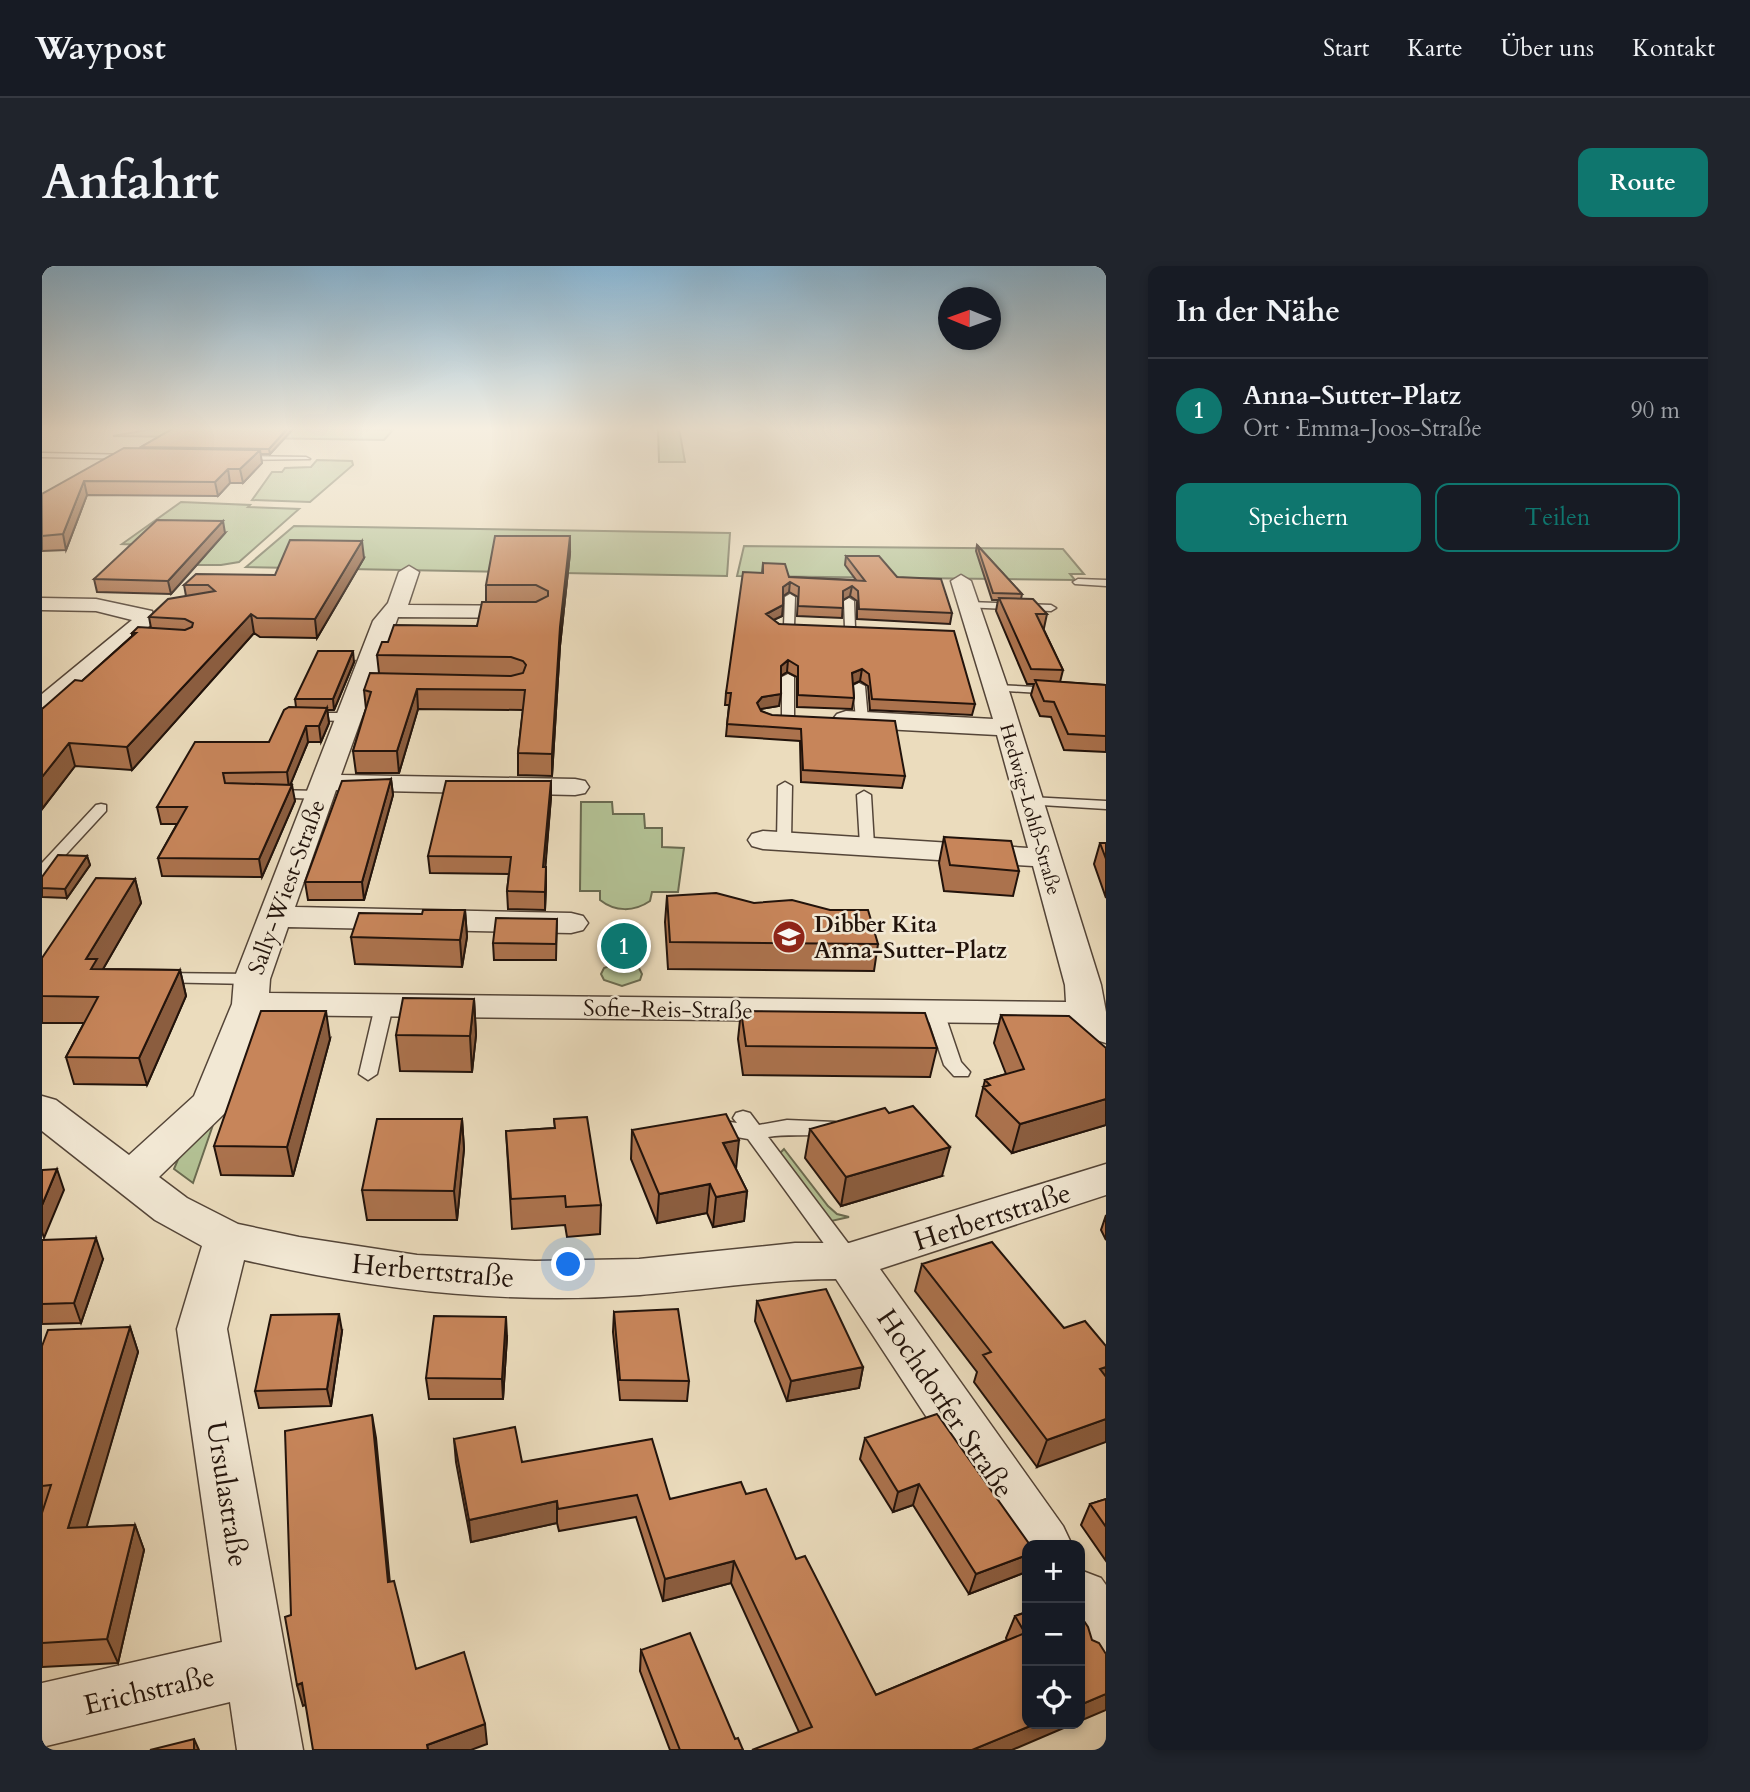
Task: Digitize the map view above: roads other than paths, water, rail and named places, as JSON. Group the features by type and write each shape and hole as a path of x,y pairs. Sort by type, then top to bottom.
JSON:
{"street":[{"name":"Sally-Wiest-Straße","path":"131,1178 212,1102 275,917 349,717 374,684 384,621 398,604 409,572"},
{"name":"Hedwig-Lohß-Straße","path":"961,581 996,688 1083,985 1095,1013"},
{"path":"42,604 96,605 148,615 132,642 42,707"},
{"path":"392,611 536,612"},
{"path":"783,625 876,629"},
{"path":"953,633 979,634"},
{"path":"799,717 1008,728"},
{"path":"323,789 575,787"},
{"path":"774,840 1045,858"},
{"path":"275,917 571,923"},
{"name":"Sofie-Reis-Straße","path":"251,992 384,1006 1095,1013"},
{"name":"Herbertstraße","path":"42,1110 170,1209 227,1239 299,1255 417,1273 535,1279 639,1277 795,1261 849,1261 1106,1179"},
{"name":"Ursulastraße","path":"227,1239 202,1329 270,1750"},
{"name":"Hochdorfer Straße","path":"849,1261 1040,1540"},
{"path":"1083,1603 1106,1638"},
{"name":"Erichstraße","path":"42,1715 255,1665"}],"lane":[{"path":"1078,582 1106,583"},
{"path":"783,625 790,597"},
{"path":"849,601 850,628"},
{"path":"968,605 1051,608"},
{"path":"788,677 799,717"},
{"path":"859,686 862,720"},
{"path":"996,688 1072,692"},
{"path":"295,717 349,717"},
{"path":"774,840 785,786"},
{"path":"258,794 323,789"},
{"path":"864,795 867,845"},
{"path":"1030,801 1106,805"},
{"path":"42,872 101,808"},
{"path":"156,978 251,992"},
{"path":"368,1074 384,1006"},
{"path":"935,1012 953,1065 961,1072"},
{"path":"749,1125 849,1261"},
{"path":"698,1126 828,1128"}],"tram line":[{"path":"1100,1750 1106,1747"}],"place":[{"name":"Dibber Kita Anna-Sutter-Platz","path":"789,937"},
{"name":"Anna-Sutter-Platz","path":"624,946"}]}
